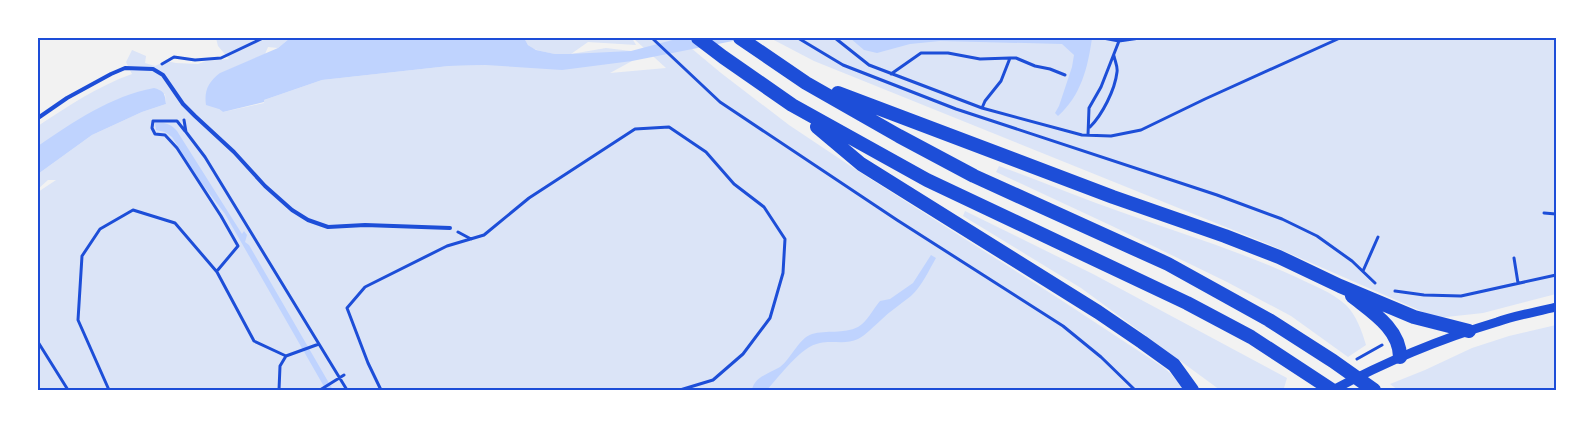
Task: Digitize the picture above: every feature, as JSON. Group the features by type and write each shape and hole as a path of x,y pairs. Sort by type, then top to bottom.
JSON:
{"highway":[{"path":"698,38 792,105 862,164 1098,312 1174,365 1204,390"},
{"path":"740,38 806,83 974,176 1168,264 1269,320 1374,390"},
{"path":"806,83 1113,197 1225,236 1279,257 1340,286 1414,317 1469,331"},
{"path":"792,105 926,180 1187,303 1250,337 1333,390"},
{"path":"1340,286 1387,326 1396,337 1400,349 1400,357"},
{"path":"1174,365 1192,390"}],"street":[{"path":"1333,390 1400,357 1469,331 1498,321 1556,307"}],"lane":[{"path":"38,118 67,98 125,68 153,69 163,75 183,104 234,152 265,186 292,210 308,220 328,227 365,225 450,228"}],"path":[{"path":"153,69 174,57 195,60 221,58 263,38"},
{"path":"652,38 720,102 897,220 1063,326 1101,357 1135,390"},
{"path":"798,38 843,66 956,109 1217,195 1282,220 1318,236 1352,261 1376,284"},
{"path":"835,38 869,65 982,108 1082,135 1111,136 1141,130 1340,38"},
{"path":"1104,38 1119,41 1140,38"},
{"path":"1164,38 1172,38"},
{"path":"1088,135 1090,128 1089,108 1101,87 1119,41"},
{"path":"889,74 921,54 948,52 980,59 1016,58 1065,76"},
{"path":"1090,128 1100,117 1111,94 1118,71 1114,56"},
{"path":"982,108 1001,80 1010,58"},
{"path":"184,113 186,132"},
{"path":"217,272 238,246 177,148 165,135 155,134 152,128 153,122 177,121 205,157 347,390"},
{"path":"381,390 368,363 347,308 365,287 447,246 484,235 529,198 635,129 669,127 706,152 734,184 764,207 784,239 783,273 770,318 743,354 713,380 680,390"},
{"path":"109,390 78,320 82,256 100,229 133,210 175,223 217,272 254,341 286,356"},
{"path":"1544,213 1556,214"},
{"path":"450,228 471,239"},
{"path":"1363,271 1378,237"},
{"path":"1514,258 1518,283"},
{"path":"1391,291 1424,295 1461,296 1556,275"},
{"path":"38,342 68,390"},
{"path":"279,390 280,366 286,356 319,344"},
{"path":"320,390 344,375"}],"shaded area":[{"path":"216,38 290,38 278,48 268,47 265,54 221,73 219,109 223,112 264,103 264,100 322,80 449,66 486,65 555,54 529,46 524,38 632,38 636,45 588,42 571,54 606,48 631,51 632,61 610,73 666,68 633,38 679,38 789,125 1163,367 1184,390 38,390 38,192 56,180 48,180 38,189 38,174 92,135 142,112 166,104 165,94 38,152 38,126 95,90 132,74 126,62 132,50 146,56 145,63 155,66 166,61 198,64 206,61 229,59 218,46"},
{"path":"770,38 1556,38 1556,294 1483,313 1437,318 1268,244 814,61"},
{"path":"999,166 1106,207 1253,259 1322,289 1335,296 1350,309 1363,334 1366,345 1348,357 1291,316 1227,282 996,172"},
{"path":"965,211 1093,274 1287,378 1284,388 1281,390 1220,390 1081,288 963,216"},
{"path":"1556,325 1556,390 1398,390 1390,384 1472,348 1509,336"}],"water":[{"path":"290,38 524,38 528,45 536,50 555,54 569,54 631,51 680,38 748,38 632,61 562,70 486,65 449,66 322,80 264,100 264,102 223,112 206,105 208,87 212,80 220,73 278,48"},
{"path":"850,38 1092,38 1086,70 1078,90 1058,116 1055,113 1072,67 1074,55 1062,44 940,41 910,44 877,53 864,50"},
{"path":"154,88 163,93 166,104 142,112 92,135 38,174 38,146 93,111 123,97"},
{"path":"155,123 168,124 177,131 242,234 244,231 247,235 245,242 249,245 333,390 326,390 225,214 200,181 172,137 165,132 156,130"},
{"path":"931,255 936,258 919,288 864,335 849,342 825,342 813,345 798,356 767,390 752,390 759,379 780,367 807,336 853,329 861,325 880,301 890,299 913,283"}]}
